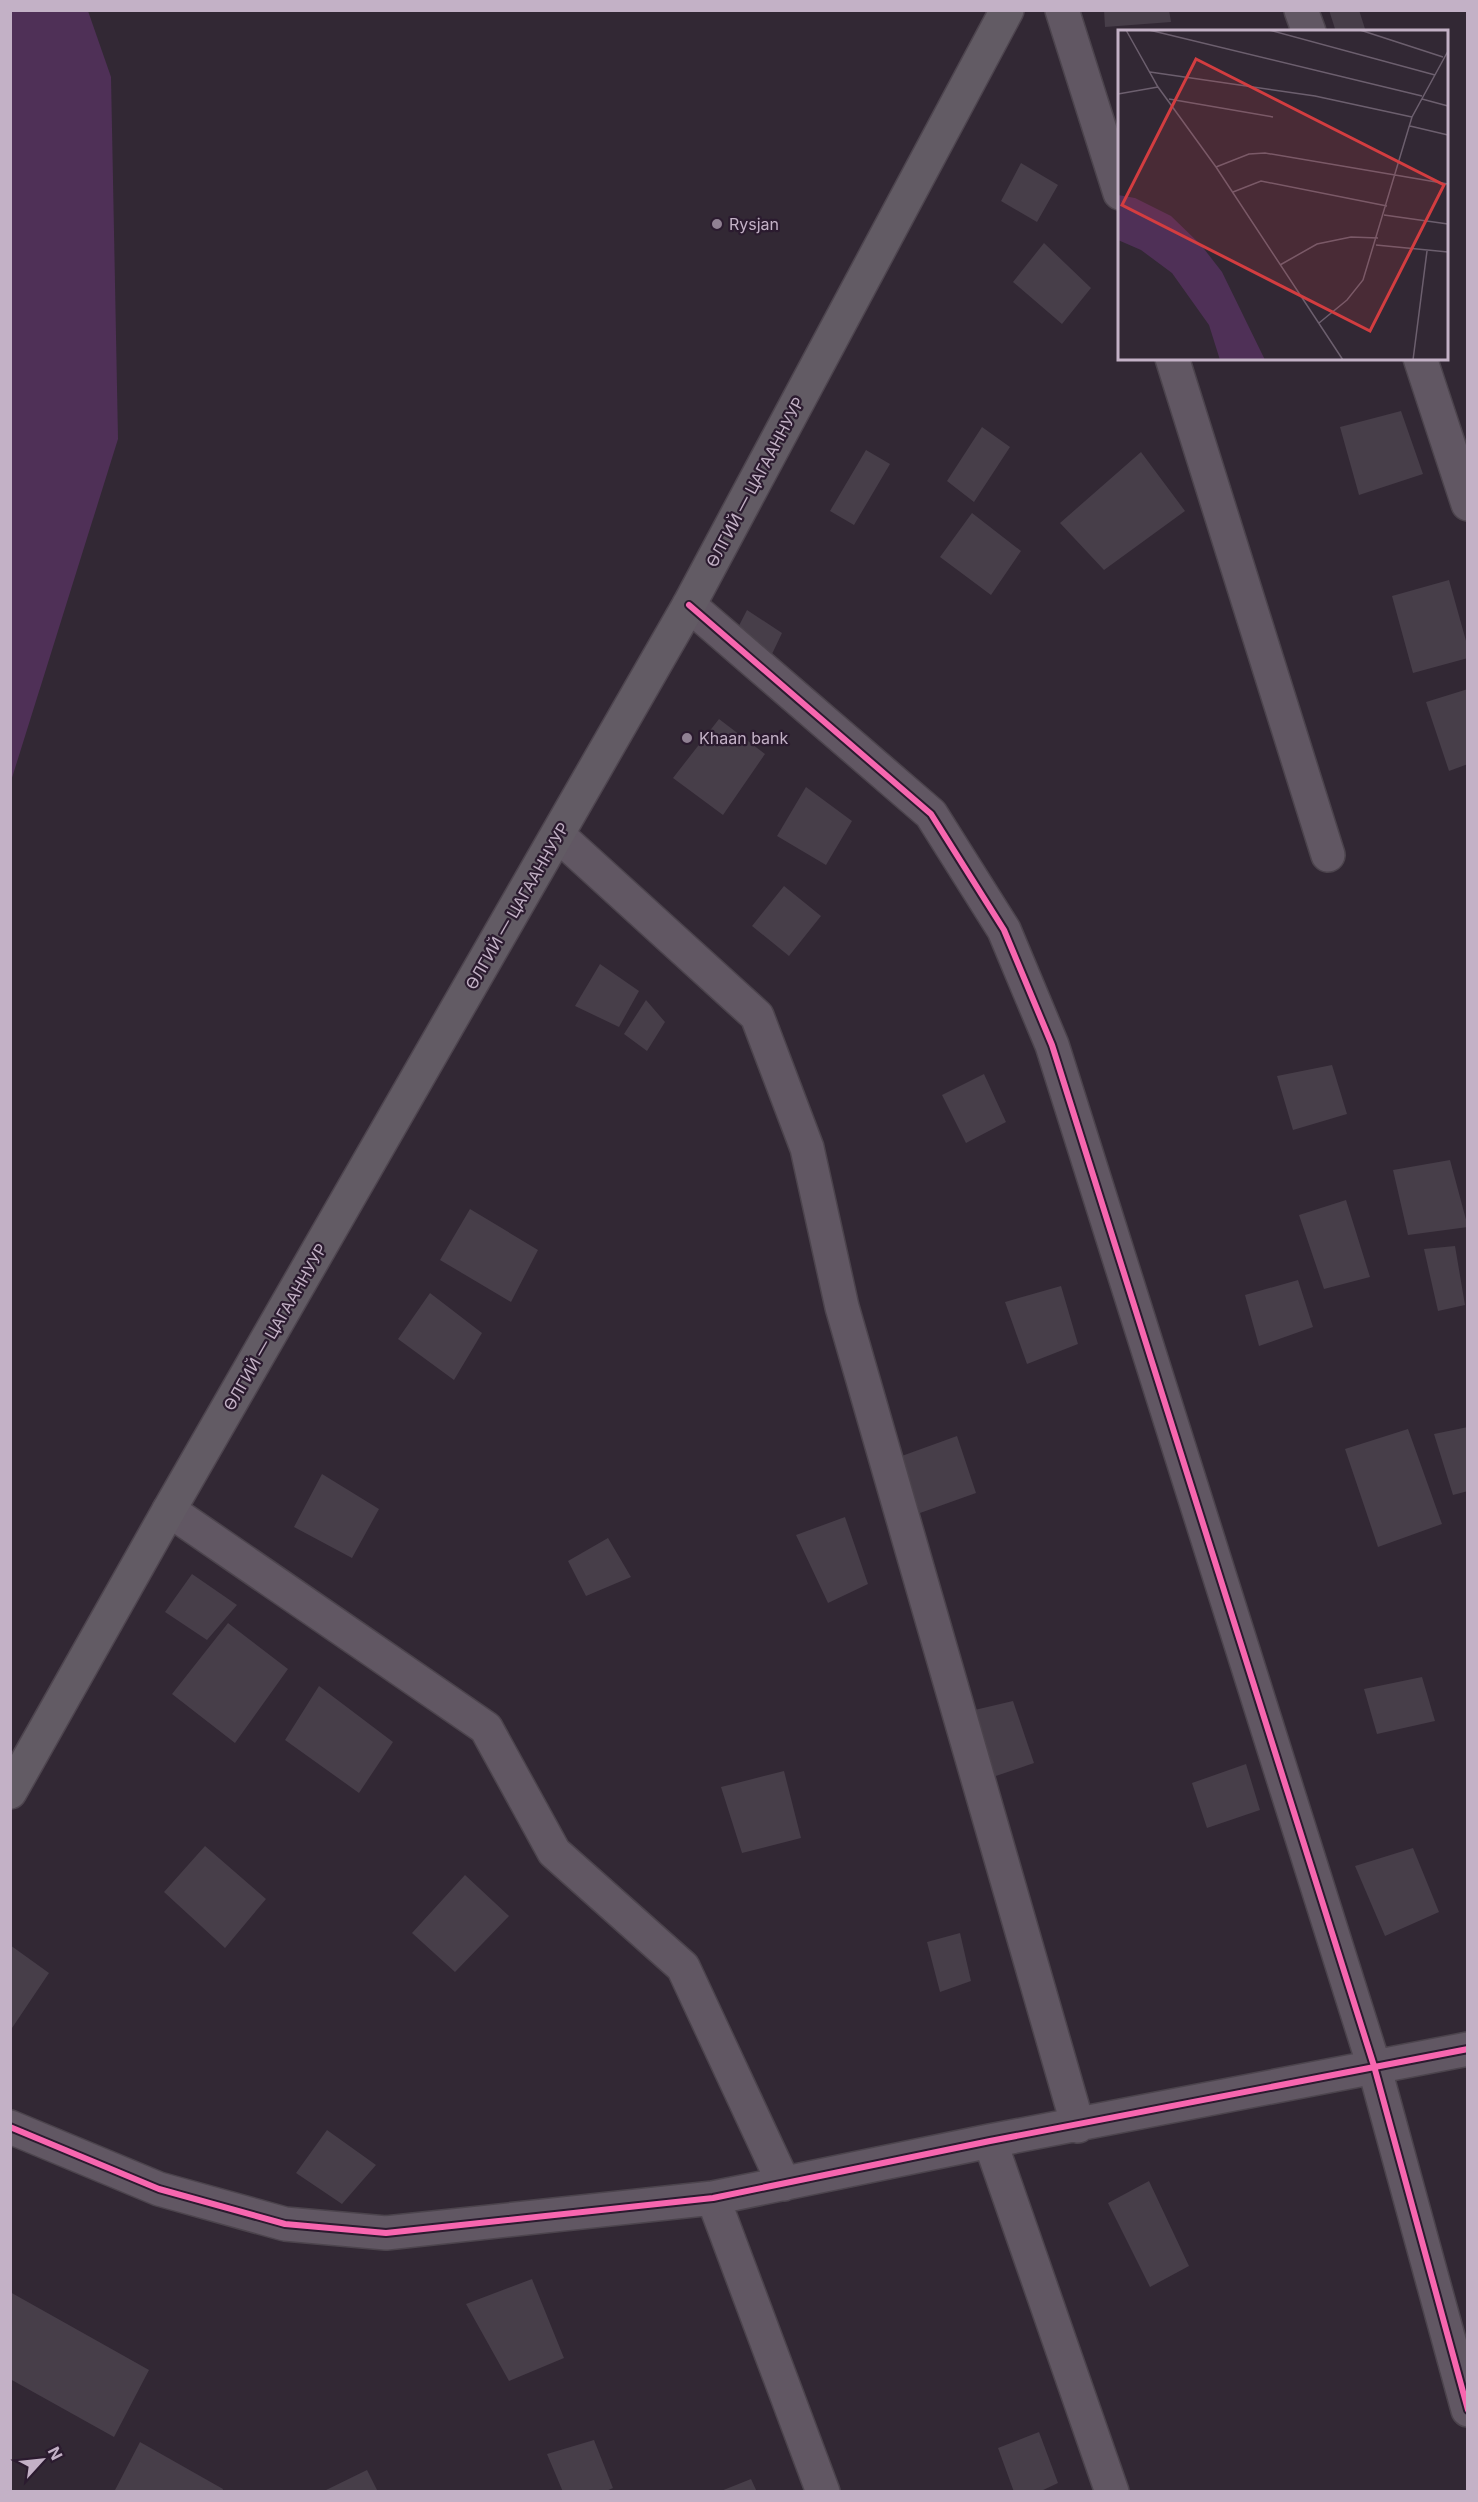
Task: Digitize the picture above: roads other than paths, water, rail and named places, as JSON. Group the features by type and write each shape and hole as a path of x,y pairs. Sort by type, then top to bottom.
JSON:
{"highway":[{"name":"ӨЛГИЙ — ЦАГААННУУР","path":"10,1792 169,1510 689,605 1007,10"}],"street":[{"path":"1062,10 1118,190"},
{"path":"1301,10 1308,30"},
{"path":"1173,360 1328,855"},
{"path":"1421,360 1467,504"},
{"path":"689,605 931,814 1004,930 1052,1044 1374,2066 1467,2410"},
{"path":"558,835 757,1016 807,1148 842,1306 1078,2126"},
{"path":"169,1510 486,1728 554,1852 683,1967 784,2184"},
{"path":"10,2127 159,2189 285,2224 386,2233 713,2198 990,2141 1078,2126 1467,2049"},
{"path":"990,2141 1112,2492"},
{"path":"713,2198 823,2492"}],"place":[{"name":"Rysjan","path":"717,224"},
{"name":"Khaan bank","path":"687,738"}]}
